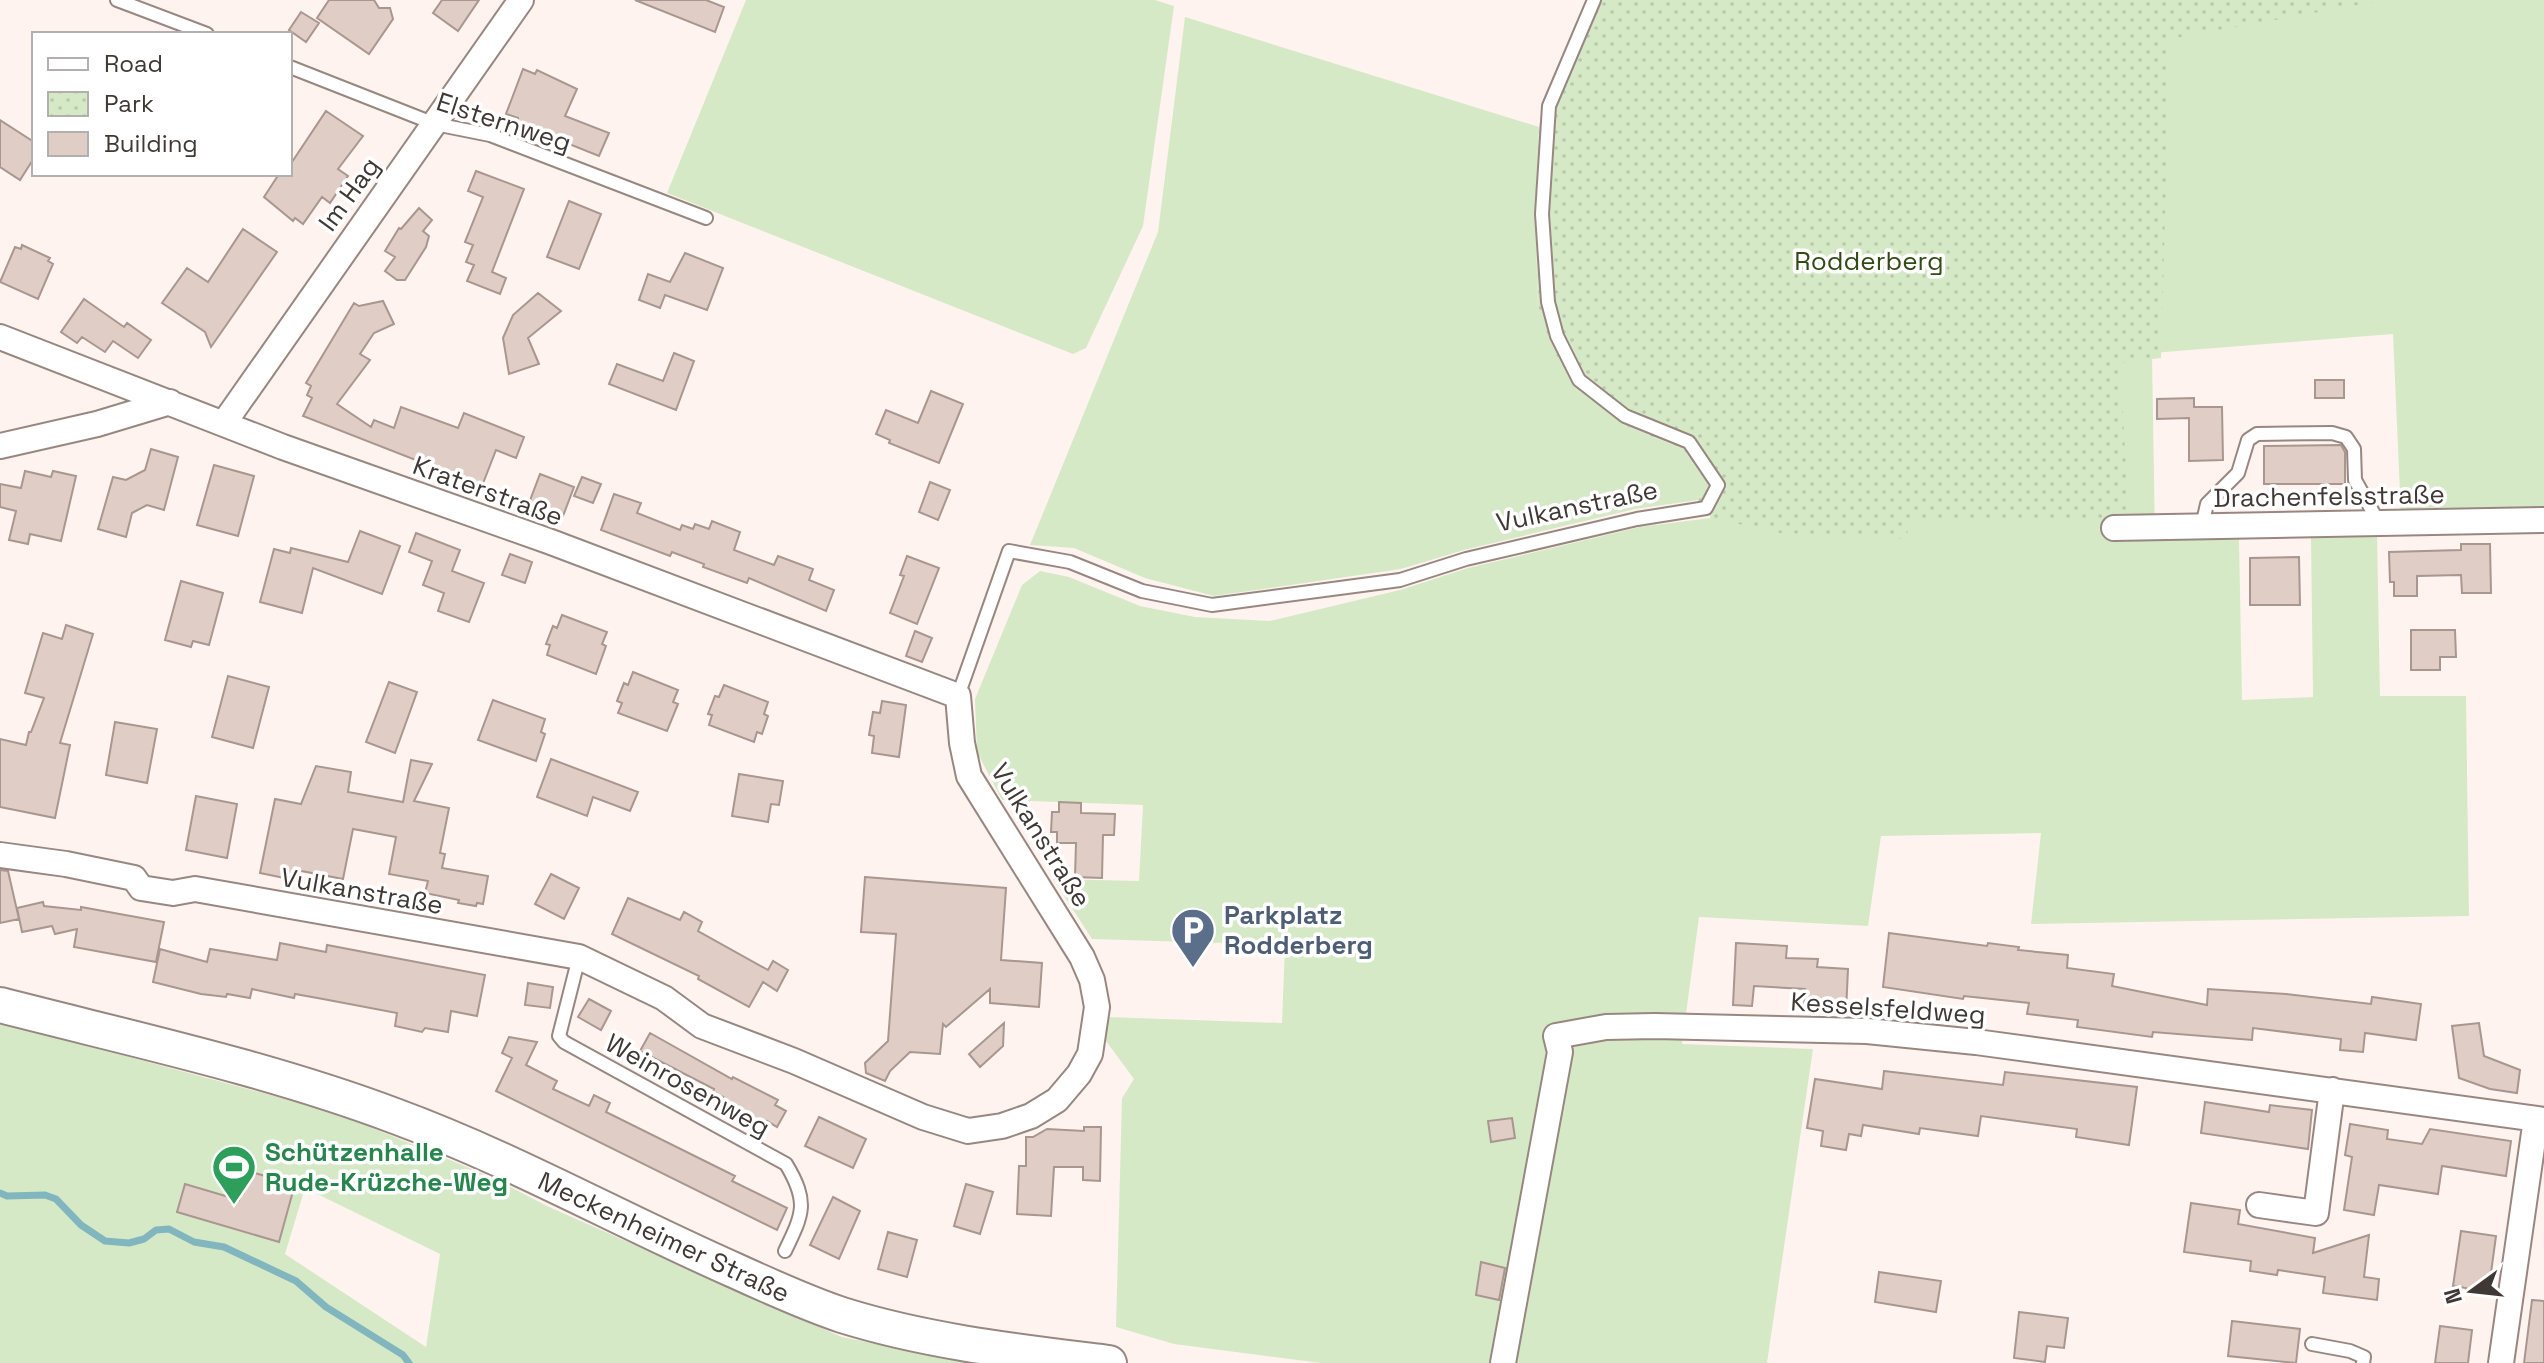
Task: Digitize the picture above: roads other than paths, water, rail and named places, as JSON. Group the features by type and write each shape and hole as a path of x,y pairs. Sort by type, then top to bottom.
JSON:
{"main road":[{"name":"Meckenheimer Straße","path":"0,1005 286,1079 397,1116 665,1240 843,1315 991,1348 1109,1363"}],"street":[{"name":"Im Hag","path":"224,423 521,0"},
{"name":"Kraterstraße","path":"0,337 297,453 551,542 958,696"},
{"path":"0,446 97,424 170,402"},
{"name":"Drachenfelsstraße","path":"2114,528 2544,520"},
{"name":"Vulkanstraße","path":"0,855 134,878 141,888 173,893 195,889 579,957 664,998 702,1026 794,1061 923,1117 968,1131 1017,1121 1057,1100 1079,1074 1090,1054 1097,1007 1092,980 1067,931 969,776 962,743 958,696"},
{"name":"Kesselsfeldweg","path":"1503,1363 1560,1052 1556,1036 1606,1027 1655,1026 1867,1031 1976,1042 2540,1119"},
{"path":"2259,1205 2316,1213 2332,1090"},
{"path":"2501,1363 2540,1119"}],"lane":[{"path":"117,0 202,32"},
{"name":"Vulkanstraße","path":"958,696 1009,551 1070,562 1142,591 1212,605 1400,580 1466,559 1623,522 1706,508 1718,485 1689,442 1625,416 1579,380 1557,336 1548,302 1542,214 1549,106 1594,0"},
{"name":"Elsternweg","path":"292,68 435,124 490,135 706,218"},
{"path":"2202,526 2207,504 2238,473 2248,440 2257,434 2332,433 2346,437 2354,449 2355,480 2379,523"},
{"name":"Weinrosenweg","path":"579,957 559,1036 564,1042 786,1164 798,1183 802,1205 800,1220 785,1251"},
{"path":"2312,1344 2350,1351 2364,1357 2363,1363"}],"waterway":[{"path":"0,1193 7,1196 45,1195 56,1199 81,1225 105,1241 129,1243 144,1239 156,1230 169,1229 194,1242 224,1247 296,1281 326,1307 403,1355 409,1363"}],"place":[{"name":"Parkplatz Rodderberg","path":"1193,969"},
{"name":"Schützenhalle Rude-Krüzche-Weg","path":"234,1206"}],"park label":[{"name":"Rodderberg","path":"1869,261"}]}
